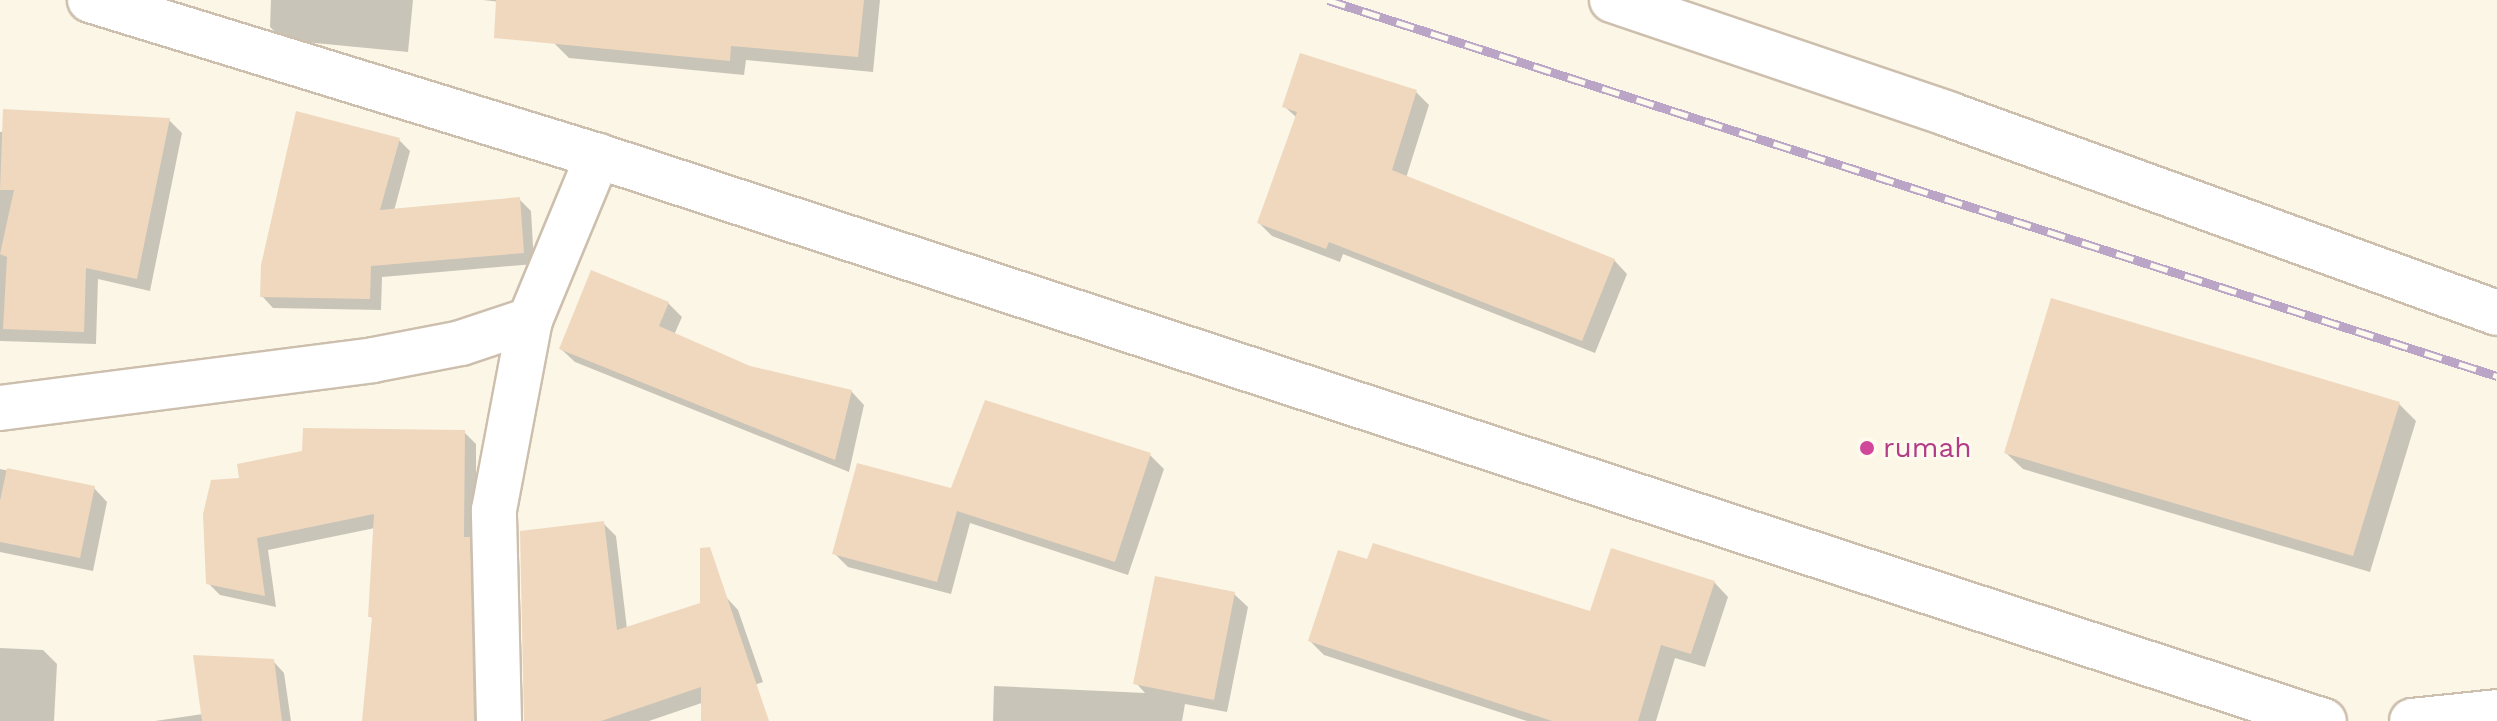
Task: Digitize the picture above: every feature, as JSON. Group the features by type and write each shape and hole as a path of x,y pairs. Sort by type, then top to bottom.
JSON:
{"street":[{"path":"90,0 598,156 2324,721"},
{"path":"1612,0 1948,114 2497,313"},
{"path":"499,721 494,510 530,320 598,156"},
{"path":"0,408 373,360 461,343 530,320"},
{"path":"2412,721 2497,712"}],"building":[{"path":"496,0 864,0 858,57 731,46 730,61 494,38"},
{"path":"1300,53 1417,90 1392,170 1615,259 1582,341 1329,242 1326,249 1257,223 1297,112 1282,107"},
{"path":"3,109 170,118 137,279 86,268 84,332 3,329 7,257 0,254 14,190 0,190"},
{"path":"296,111 400,138 380,210 520,197 524,253 371,266 370,299 260,297 261,265"},
{"path":"591,270 669,302 659,326 750,366 852,390 835,460 559,349"},
{"path":"2051,298 2400,402 2353,556 2004,453"},
{"path":"985,400 1151,453 1115,562 957,511 937,582 832,554 857,463 951,488"},
{"path":"303,428 465,430 464,537 470,537 474,721 362,721 372,617 368,617 374,514 257,538 265,596 206,584 203,514 211,480 239,478 237,464 302,451"},
{"path":"7,468 95,486 80,558 0,542 0,501"},
{"path":"604,521 617,630 700,603 700,548 710,547 769,721 701,721 701,687 601,721 524,721 520,531"},
{"path":"1373,543 1590,611 1611,548 1715,581 1691,654 1661,645 1638,721 1552,721 1308,641 1338,550 1367,559"},
{"path":"1155,576 1235,592 1214,700 1133,684"},
{"path":"193,655 274,659 282,721 202,721"}],"railway":[{"path":"1328,0 2497,376"}],"place":[{"name":"rumah","path":"1867,448"}]}
